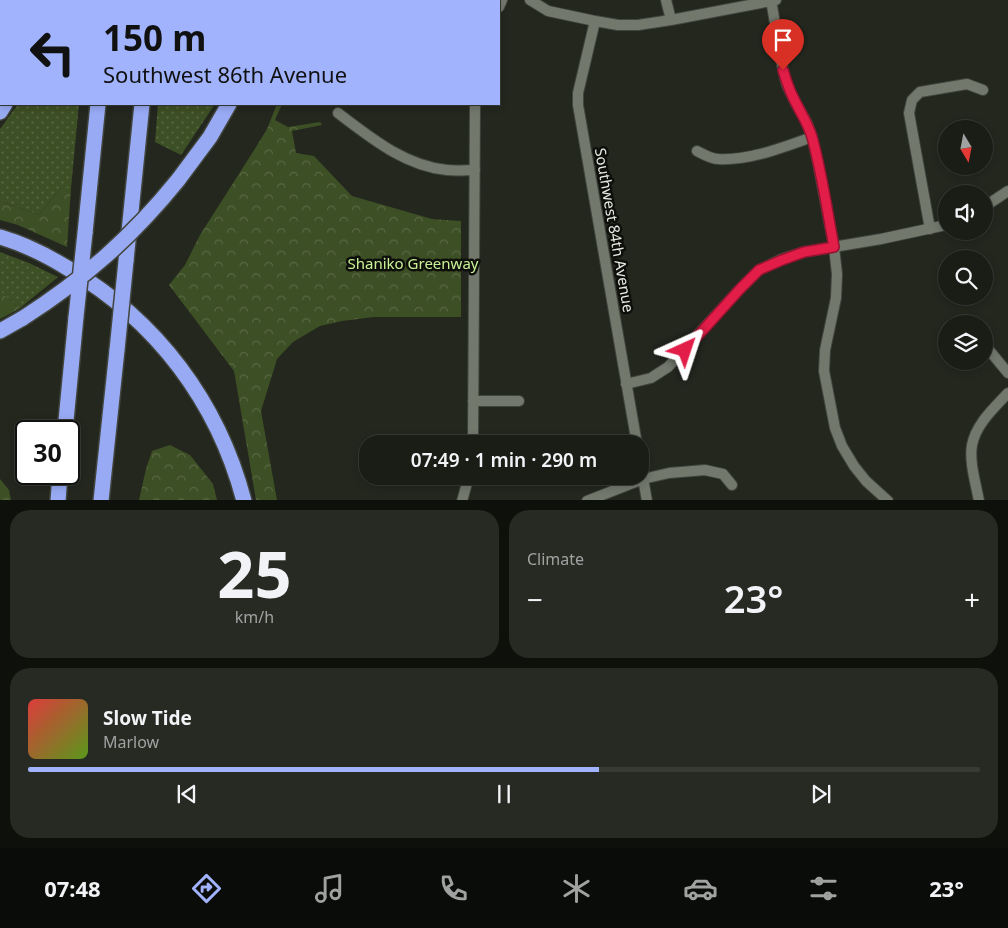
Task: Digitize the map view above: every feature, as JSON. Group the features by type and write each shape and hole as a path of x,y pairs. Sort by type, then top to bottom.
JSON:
{"highway":[{"path":"65,420 98,105"},
{"path":"102,500 142,105"},
{"path":"0,331 66,289 107,256 144,220 178,180 210,137 228,105"},
{"path":"0,237 56,261 88,280 143,324 162,344 193,386 219,430 230,456 244,500"},
{"path":"58,500 59,485"}],"street":[{"path":"530,0 548,11 595,22 618,25 638,25 671,20 773,0 783,70 787,85 807,123 812,137 834,247 836,298 825,350 824,371 835,428 842,446 854,466 866,481 888,500"},
{"path":"666,0 671,20"},
{"name":"Southwest 84th Avenue","path":"595,22 578,93 578,105 635,435"},
{"path":"930,229 909,113 912,100 920,92 967,84 983,90"},
{"path":"473,435 475,105"},
{"path":"338,113 407,160 447,170 475,170"},
{"path":"697,151 716,159 743,157 778,149 812,137"},
{"path":"993,200 1008,191"},
{"path":"626,384 651,378 668,367 759,270 804,252 938,227"},
{"path":"993,355 1008,373"},
{"path":"979,500 972,464 972,445 978,430 989,412 1008,393"},
{"path":"473,402 519,400"},
{"path":"649,478 669,473 705,470 723,474 732,485"},
{"path":"462,500 466,485"},
{"path":"587,500 627,485"},
{"path":"644,485 647,500"}],"green space":[{"path":"17,105 79,105 71,188 61,188 39,215 0,201 0,129"},
{"path":"158,105 214,105 181,155 155,142"},
{"name":"Shaniko Greenway","path":"277,105 282,105 275,120 288,127 320,122 322,125 292,131 296,153 314,156 352,196 432,219 461,221 461,317 374,317 342,321 320,326 293,342 277,359 261,411 277,500 256,500 234,371 169,285 185,265 200,235 267,129"},
{"path":"61,188 71,188 67,247 18,225 0,220 0,201 39,215"},
{"path":"0,252 58,277 19,309 0,291"},
{"path":"0,291 19,309 0,319"},
{"path":"170,445 190,455 213,484 217,500 139,500 152,451"},
{"path":"0,479 9,490 11,500 0,500"}],"route":[{"path":"685,350 759,270 804,252 834,247 812,137 807,123 787,85 783,70"}]}
